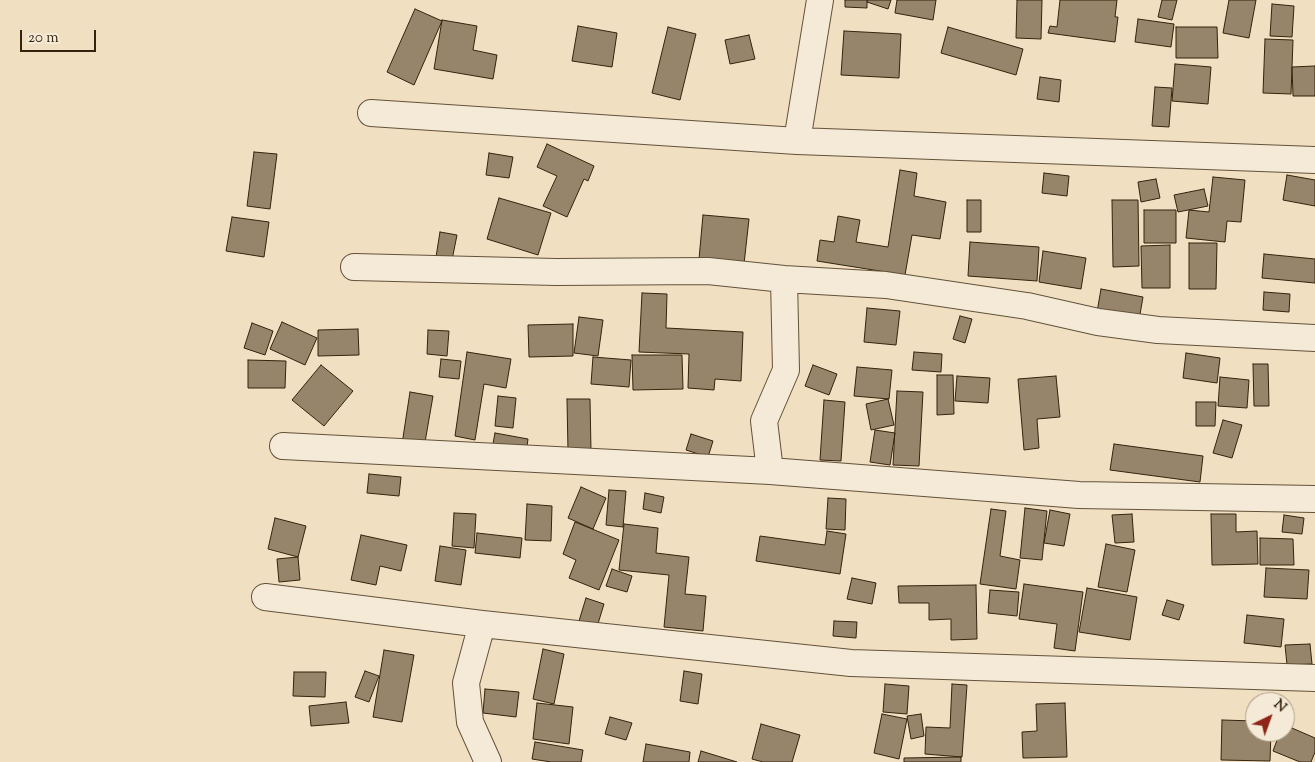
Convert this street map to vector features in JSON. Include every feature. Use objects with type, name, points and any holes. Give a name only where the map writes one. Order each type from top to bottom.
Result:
[{"type":"street","points":[[797,141],[820,0]]},
{"type":"street","points":[[371,113],[797,141],[1315,160]]},
{"type":"street","points":[[354,267],[556,272],[708,271],[784,279],[886,286],[1027,306],[1098,322],[1158,330],[1315,338]]},
{"type":"street","points":[[770,471],[764,421],[786,370],[784,279]]},
{"type":"street","points":[[283,446],[770,471],[1079,495],[1315,499]]},
{"type":"street","points":[[264,597],[482,624],[851,663],[1315,678]]},
{"type":"street","points":[[482,624],[466,683],[470,722],[488,762]]},
{"type":"building","points":[[845,0],[867,0],[867,8],[845,7]]},
{"type":"building","points":[[868,0],[891,0],[888,9],[867,2]]},
{"type":"building","points":[[897,0],[936,0],[933,20],[895,13]]},
{"type":"building","points":[[1017,0],[1042,0],[1041,39],[1016,38]]},
{"type":"building","points":[[1060,0],[1117,0],[1115,17],[1118,17],[1115,42],[1048,33],[1050,26],[1057,27]]},
{"type":"building","points":[[1162,0],[1177,0],[1172,20],[1158,17]]},
{"type":"building","points":[[1229,0],[1256,0],[1249,38],[1223,33]]},
{"type":"building","points":[[1272,4],[1294,6],[1292,37],[1270,36]]},
{"type":"building","points":[[415,9],[442,21],[414,85],[387,72]]},
{"type":"building","points":[[1138,19],[1174,24],[1171,47],[1135,42]]},
{"type":"building","points":[[442,20],[477,26],[473,50],[497,55],[493,79],[434,69]]},
{"type":"building","points":[[578,26],[617,33],[612,67],[572,61]]},
{"type":"building","points":[[668,27],[696,34],[680,100],[652,93]]},
{"type":"building","points":[[948,27],[1023,49],[1016,75],[941,53]]},
{"type":"building","points":[[1176,27],[1217,27],[1218,58],[1176,58]]},
{"type":"building","points":[[844,31],[901,34],[899,78],[841,75]]},
{"type":"building","points":[[749,35],[755,59],[730,64],[725,40]]},
{"type":"building","points":[[1265,39],[1293,40],[1291,94],[1263,93]]},
{"type":"building","points":[[1175,64],[1211,67],[1208,104],[1172,101]]},
{"type":"building","points":[[1315,66],[1315,96],[1293,96],[1292,67]]},
{"type":"building","points":[[1040,77],[1061,80],[1059,102],[1037,99]]},
{"type":"building","points":[[1155,87],[1172,88],[1169,127],[1152,126]]},
{"type":"building","points":[[547,144],[594,166],[588,181],[584,179],[567,217],[543,206],[557,176],[537,167]]},
{"type":"building","points":[[254,152],[277,154],[270,209],[247,206]]},
{"type":"building","points":[[489,153],[513,157],[509,178],[486,175]]},
{"type":"building","points":[[900,170],[917,173],[914,196],[946,202],[940,239],[912,235],[905,275],[817,261],[820,240],[834,242],[838,216],[860,220],[856,242],[888,247]]},
{"type":"building","points":[[1044,173],[1069,176],[1067,196],[1042,193]]},
{"type":"building","points":[[1287,175],[1315,180],[1315,206],[1283,200]]},
{"type":"building","points":[[1213,177],[1245,180],[1241,222],[1227,221],[1225,242],[1186,238],[1189,210],[1209,212]]},
{"type":"building","points":[[1156,179],[1160,198],[1141,202],[1138,182]]},
{"type":"building","points":[[1204,189],[1208,206],[1178,212],[1174,195]]},
{"type":"building","points":[[499,198],[551,213],[538,255],[487,239]]},
{"type":"building","points":[[967,200],[981,200],[981,232],[967,232]]},
{"type":"building","points":[[1112,200],[1138,200],[1139,266],[1113,267]]},
{"type":"building","points":[[1144,210],[1176,210],[1176,243],[1144,243]]},
{"type":"building","points":[[703,215],[749,219],[744,264],[699,259]]},
{"type":"building","points":[[232,217],[269,222],[264,257],[226,251]]},
{"type":"building","points":[[440,232],[457,235],[452,260],[436,257]]},
{"type":"building","points":[[970,242],[1039,247],[1037,281],[968,276]]},
{"type":"building","points":[[1189,243],[1217,243],[1216,289],[1189,289]]},
{"type":"building","points":[[1170,245],[1170,288],[1142,288],[1141,246]]},
{"type":"building","points":[[1043,251],[1086,258],[1081,289],[1039,282]]},
{"type":"building","points":[[1264,254],[1315,259],[1315,283],[1262,278]]},
{"type":"building","points":[[1101,289],[1143,297],[1139,320],[1097,312]]},
{"type":"building","points":[[1264,292],[1290,294],[1289,312],[1263,310]]},
{"type":"building","points":[[642,293],[667,294],[666,328],[743,332],[741,381],[715,379],[714,390],[688,388],[689,354],[639,352]]},
{"type":"building","points":[[867,308],[900,311],[896,345],[864,342]]},
{"type":"building","points":[[960,316],[972,319],[965,343],[953,339]]},
{"type":"building","points":[[579,317],[603,320],[598,356],[574,353]]},
{"type":"building","points":[[282,322],[317,338],[305,365],[270,349]]},
{"type":"building","points":[[252,323],[273,331],[265,355],[244,348]]},
{"type":"building","points":[[573,324],[573,356],[529,357],[528,325]]},
{"type":"building","points":[[358,329],[359,355],[318,356],[318,330]]},
{"type":"building","points":[[428,330],[449,331],[447,356],[427,354]]},
{"type":"building","points":[[467,352],[511,359],[506,388],[484,384],[475,440],[455,436]]},
{"type":"building","points":[[914,352],[942,354],[941,372],[912,370]]},
{"type":"building","points":[[1186,353],[1220,358],[1217,383],[1183,378]]},
{"type":"building","points":[[632,355],[682,355],[683,389],[633,390]]},
{"type":"building","points":[[593,357],[631,360],[629,387],[591,384]]},
{"type":"building","points":[[441,359],[461,361],[459,379],[439,377]]},
{"type":"building","points":[[248,360],[286,361],[285,388],[248,388]]},
{"type":"building","points":[[1253,364],[1268,364],[1269,406],[1254,406]]},
{"type":"building","points":[[321,365],[353,391],[324,426],[292,400]]},
{"type":"building","points":[[813,365],[837,374],[829,395],[805,386]]},
{"type":"building","points":[[857,367],[892,370],[889,399],[854,396]]},
{"type":"building","points":[[937,375],[953,375],[954,414],[937,415]]},
{"type":"building","points":[[957,376],[990,378],[988,403],[955,401]]},
{"type":"building","points":[[1056,376],[1060,417],[1037,419],[1039,448],[1024,450],[1018,379]]},
{"type":"building","points":[[1220,377],[1249,380],[1247,408],[1218,406]]},
{"type":"building","points":[[897,391],[923,392],[919,466],[893,465]]},
{"type":"building","points":[[410,392],[433,396],[424,448],[402,444]]},
{"type":"building","points":[[498,396],[516,398],[513,428],[495,426]]},
{"type":"building","points":[[567,399],[590,399],[591,451],[568,451]]},
{"type":"building","points":[[888,399],[894,425],[871,430],[866,404]]},
{"type":"building","points":[[824,400],[845,402],[841,461],[820,460]]},
{"type":"building","points":[[1196,402],[1216,402],[1215,426],[1196,426]]},
{"type":"building","points":[[1223,420],[1242,425],[1232,458],[1213,453]]},
{"type":"building","points":[[875,430],[895,433],[890,465],[870,462]]},
{"type":"building","points":[[495,433],[528,439],[526,454],[492,449]]},
{"type":"building","points":[[691,434],[713,441],[708,457],[686,450]]},
{"type":"building","points":[[1114,444],[1203,456],[1200,482],[1110,470]]},
{"type":"building","points":[[369,474],[401,477],[399,496],[367,493]]},
{"type":"building","points":[[581,487],[606,498],[593,529],[568,518]]},
{"type":"building","points":[[609,490],[626,491],[623,527],[606,525]]},
{"type":"building","points":[[645,493],[664,497],[661,513],[643,509]]},
{"type":"building","points":[[828,498],[846,499],[845,530],[826,529]]},
{"type":"building","points":[[527,504],[552,506],[551,541],[525,540]]},
{"type":"building","points":[[1025,508],[1047,511],[1042,560],[1020,558]]},
{"type":"building","points":[[991,509],[1006,511],[1000,556],[1020,560],[1016,589],[980,584]]},
{"type":"building","points":[[1050,510],[1070,514],[1064,546],[1044,543]]},
{"type":"building","points":[[454,513],[476,514],[474,548],[452,546]]},
{"type":"building","points":[[1132,514],[1134,542],[1115,543],[1112,515]]},
{"type":"building","points":[[1211,514],[1236,514],[1236,532],[1257,531],[1258,564],[1212,565]]},
{"type":"building","points":[[1284,515],[1304,518],[1302,534],[1282,532]]},
{"type":"building","points":[[275,518],[306,526],[298,557],[268,549]]},
{"type":"building","points":[[575,522],[619,540],[599,590],[569,578],[576,560],[563,554]]},
{"type":"building","points":[[624,524],[658,528],[656,553],[689,557],[685,594],[706,596],[703,631],[664,627],[669,575],[619,570]]},
{"type":"building","points":[[827,531],[846,534],[840,574],[756,561],[760,536],[825,545]]},
{"type":"building","points":[[477,533],[522,538],[520,558],[475,553]]},
{"type":"building","points":[[361,535],[407,545],[401,571],[380,566],[376,585],[351,580]]},
{"type":"building","points":[[1260,538],[1293,539],[1294,565],[1260,565]]},
{"type":"building","points":[[1106,544],[1135,550],[1127,592],[1098,587]]},
{"type":"building","points":[[440,546],[466,550],[461,585],[435,581]]},
{"type":"building","points":[[298,557],[300,580],[279,582],[277,559]]},
{"type":"building","points":[[1266,568],[1309,570],[1307,599],[1264,597]]},
{"type":"building","points":[[612,569],[632,576],[627,592],[606,586]]},
{"type":"building","points":[[852,578],[876,583],[872,604],[847,599]]},
{"type":"building","points":[[1024,584],[1083,592],[1075,651],[1054,648],[1057,624],[1019,619]]},
{"type":"building","points":[[976,585],[977,639],[951,640],[951,619],[929,620],[929,603],[899,603],[898,586]]},
{"type":"building","points":[[1087,588],[1137,597],[1130,640],[1079,632]]},
{"type":"building","points":[[990,590],[1019,592],[1017,616],[988,613]]},
{"type":"building","points":[[586,598],[604,604],[597,627],[579,621]]},
{"type":"building","points":[[1167,600],[1184,605],[1179,620],[1162,615]]},
{"type":"building","points":[[1247,615],[1284,619],[1281,647],[1244,643]]},
{"type":"building","points":[[834,621],[857,622],[856,638],[833,636]]},
{"type":"building","points":[[1310,644],[1312,664],[1287,665],[1285,645]]},
{"type":"building","points":[[543,649],[564,654],[554,704],[533,699]]},
{"type":"building","points":[[384,650],[414,655],[402,722],[373,717]]},
{"type":"building","points":[[365,671],[379,676],[369,702],[355,697]]},
{"type":"building","points":[[684,671],[702,674],[698,704],[680,701]]},
{"type":"building","points":[[294,672],[326,672],[325,697],[293,696]]},
{"type":"building","points":[[885,684],[909,686],[907,714],[883,712]]},
{"type":"building","points":[[952,684],[967,685],[962,757],[925,754],[926,727],[950,728]]},
{"type":"building","points":[[485,689],[519,692],[516,717],[483,713]]},
{"type":"building","points":[[346,702],[349,723],[311,726],[309,706]]},
{"type":"building","points":[[537,703],[573,707],[569,744],[533,739]]},
{"type":"building","points":[[1065,703],[1067,757],[1023,758],[1022,732],[1037,731],[1036,704]]},
{"type":"building","points":[[882,714],[907,719],[899,759],[874,753]]},
{"type":"building","points":[[921,714],[924,736],[911,739],[907,716]]},
{"type":"building","points":[[610,717],[632,723],[626,740],[605,734]]},
{"type":"building","points":[[1222,720],[1245,721],[1245,742],[1271,742],[1270,761],[1221,760]]},
{"type":"building","points":[[761,724],[800,735],[792,762],[763,762],[752,759]]},
{"type":"building","points":[[1295,729],[1315,738],[1315,752],[1311,762],[1300,762],[1273,751],[1276,742],[1295,742]]},
{"type":"building","points":[[535,742],[583,750],[581,762],[551,762],[532,759]]},
{"type":"building","points":[[646,744],[690,752],[689,762],[643,762]]},
{"type":"building","points":[[701,751],[737,762],[698,762]]},
{"type":"building","points":[[961,757],[961,762],[904,762],[904,758]]}]
